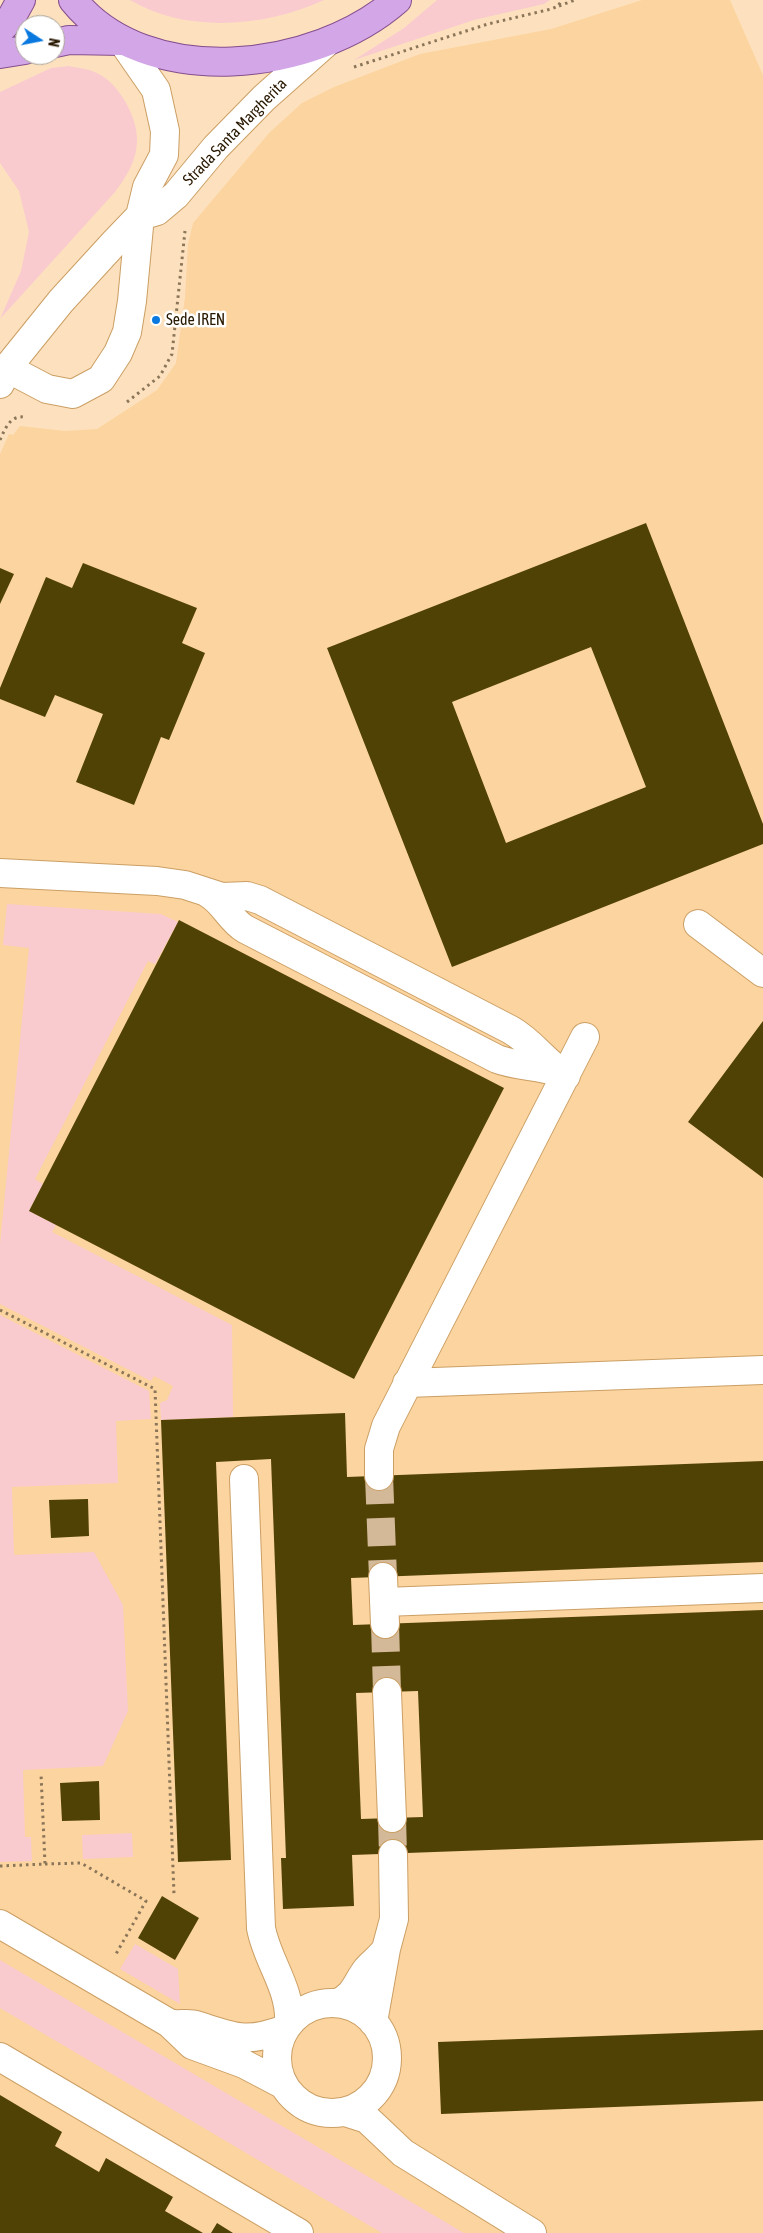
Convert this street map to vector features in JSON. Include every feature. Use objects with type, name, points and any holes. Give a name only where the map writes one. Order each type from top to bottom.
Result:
[{"type":"main road","points":[[0,30],[11,18],[20,0]]},
{"type":"main road","points":[[73,0],[93,21],[122,40],[172,56],[224,62],[276,57],[327,42],[362,24],[397,0]]},
{"type":"main road","points":[[65,41],[122,40]]},
{"type":"main road","points":[[0,54],[15,52]]},
{"type":"street","name":"Strada Santa Margherita","points":[[122,40],[156,90],[166,131],[164,155],[147,187],[140,216],[126,332],[118,353],[102,379],[73,394],[47,389],[4,376],[61,301],[140,216],[157,211],[176,195],[216,147],[264,98],[327,42]]},
{"type":"street","points":[[0,873],[157,881],[185,886],[228,898],[247,896],[260,900],[511,1030],[526,1040],[551,1066],[566,1076]]},
{"type":"street","points":[[698,924],[763,973]]},
{"type":"street","points":[[380,1476],[379,1449],[382,1435],[585,1038]]},
{"type":"street","points":[[407,1383],[763,1370]]},
{"type":"street","points":[[244,1479],[262,1936],[284,1988],[287,2026],[280,2040],[277,2063],[284,2085],[292,2097],[317,2111],[345,2112],[367,2119],[403,2153],[532,2233]]},
{"type":"street","points":[[384,1601],[763,1588]]},
{"type":"street","points":[[387,1692],[392,1818]]},
{"type":"street","points":[[373,2022],[395,1908],[393,1854]]},
{"type":"street","points":[[0,1924],[169,2023],[192,2045],[244,2064],[284,2085]]},
{"type":"street","points":[[169,2023],[196,2025],[222,2034],[242,2038],[264,2037],[287,2026],[306,2009],[316,2005],[337,2003],[347,1999],[354,1992],[368,1968],[386,1949]]},
{"type":"street","points":[[337,2003],[357,2009],[373,2022],[381,2034],[386,2047],[387,2061],[384,2075],[369,2099],[358,2107],[345,2112]]},
{"type":"street","points":[[0,2058],[299,2233]]},
{"type":"path","points":[[551,9],[558,6],[562,0]]},
{"type":"path","points":[[353,68],[488,24],[551,9],[575,0]]},
{"type":"path","points":[[119,407],[152,384],[165,369],[172,354],[186,227]]},
{"type":"path","points":[[0,440],[14,417],[31,418]]},
{"type":"path","points":[[0,1310],[155,1389],[174,1895]]},
{"type":"path","points":[[41,1774],[45,1864]]},
{"type":"path","points":[[0,1866],[81,1863],[146,1901],[113,1958]]},
{"type":"shaded area","points":[[130,0],[324,0],[278,16],[227,23],[201,22],[176,18],[152,11]]},
{"type":"shaded area","points":[[437,0],[550,0],[544,4],[474,20],[354,60],[404,28]]},
{"type":"shaded area","name":"Sede IREN","points":[[642,0],[730,0],[763,75],[763,2233],[0,2233],[0,454],[9,434],[13,435],[20,426],[65,431],[97,429],[157,390],[176,363],[185,297],[188,244],[193,223],[269,133],[302,103],[334,87],[420,54],[551,29]]},
{"type":"shaded area","points":[[69,66],[97,73],[111,83],[122,96],[135,126],[137,137],[134,159],[130,170],[115,192],[0,319],[21,271],[29,232],[19,191],[0,163],[0,92],[51,68]]},
{"type":"shaded area","points":[[7,904],[161,914],[178,922],[155,964],[148,961],[35,1179],[43,1184],[29,1211],[56,1225],[52,1232],[232,1325],[233,1417],[161,1420],[160,1403],[167,1400],[173,1386],[154,1376],[151,1381],[0,1304],[0,1244],[29,948],[3,945]]},
{"type":"shaded area","points":[[0,1315],[149,1391],[151,1419],[116,1421],[118,1483],[12,1487],[14,1555],[94,1552],[123,1605],[128,1711],[103,1766],[23,1770],[25,1837],[31,1837],[32,1861],[0,1862]]},
{"type":"shaded area","points":[[132,1833],[133,1857],[83,1859],[82,1835]]},
{"type":"shaded area","points":[[135,1944],[178,1969],[180,2004],[120,1969]]},
{"type":"shaded area","points":[[0,1960],[464,2233],[382,2233],[0,2008]]},
{"type":"building","points":[[646,523],[763,824],[763,844],[452,967],[327,648]],"holes":[[[591,647],[646,787],[506,843],[452,702]]]},
{"type":"building","points":[[83,563],[197,608],[182,643],[205,653],[169,740],[161,737],[134,805],[76,782],[103,714],[55,695],[45,717],[0,699],[0,688],[46,577],[72,588]]},
{"type":"building","points":[[0,568],[14,574],[0,604]]},
{"type":"building","points":[[179,920],[504,1088],[354,1379],[29,1211]]},
{"type":"building","points":[[763,1021],[763,1178],[688,1122]]},
{"type":"building","points":[[345,1413],[347,1477],[763,1461],[763,1562],[351,1578],[353,1625],[763,1610],[763,1840],[352,1855],[354,1906],[283,1909],[281,1858],[286,1858],[271,1459],[216,1462],[231,1860],[178,1862],[161,1420]],"holes":[[[418,1691],[423,1817],[361,1819],[356,1693]]]},
{"type":"building","points":[[88,1499],[89,1536],[51,1538],[49,1500]]},
{"type":"building","points":[[99,1781],[100,1820],[62,1821],[60,1783]]},
{"type":"building","points":[[162,1896],[199,1918],[175,1960],[138,1938]]},
{"type":"building","points":[[763,2030],[763,2101],[441,2114],[438,2042]]},
{"type":"building","points":[[0,2095],[62,2132],[55,2146],[99,2172],[106,2158],[173,2197],[165,2211],[203,2233],[0,2233]]},
{"type":"building","points":[[217,2223],[233,2233],[211,2233]]},
{"type":"tunnel","points":[[379,1476],[383,1577]]},
{"type":"tunnel","points":[[385,1624],[387,1692]]},
{"type":"tunnel","points":[[392,1818],[393,1854]]},
{"type":"place","name":"Sede IREN","points":[[156,320]]}]
